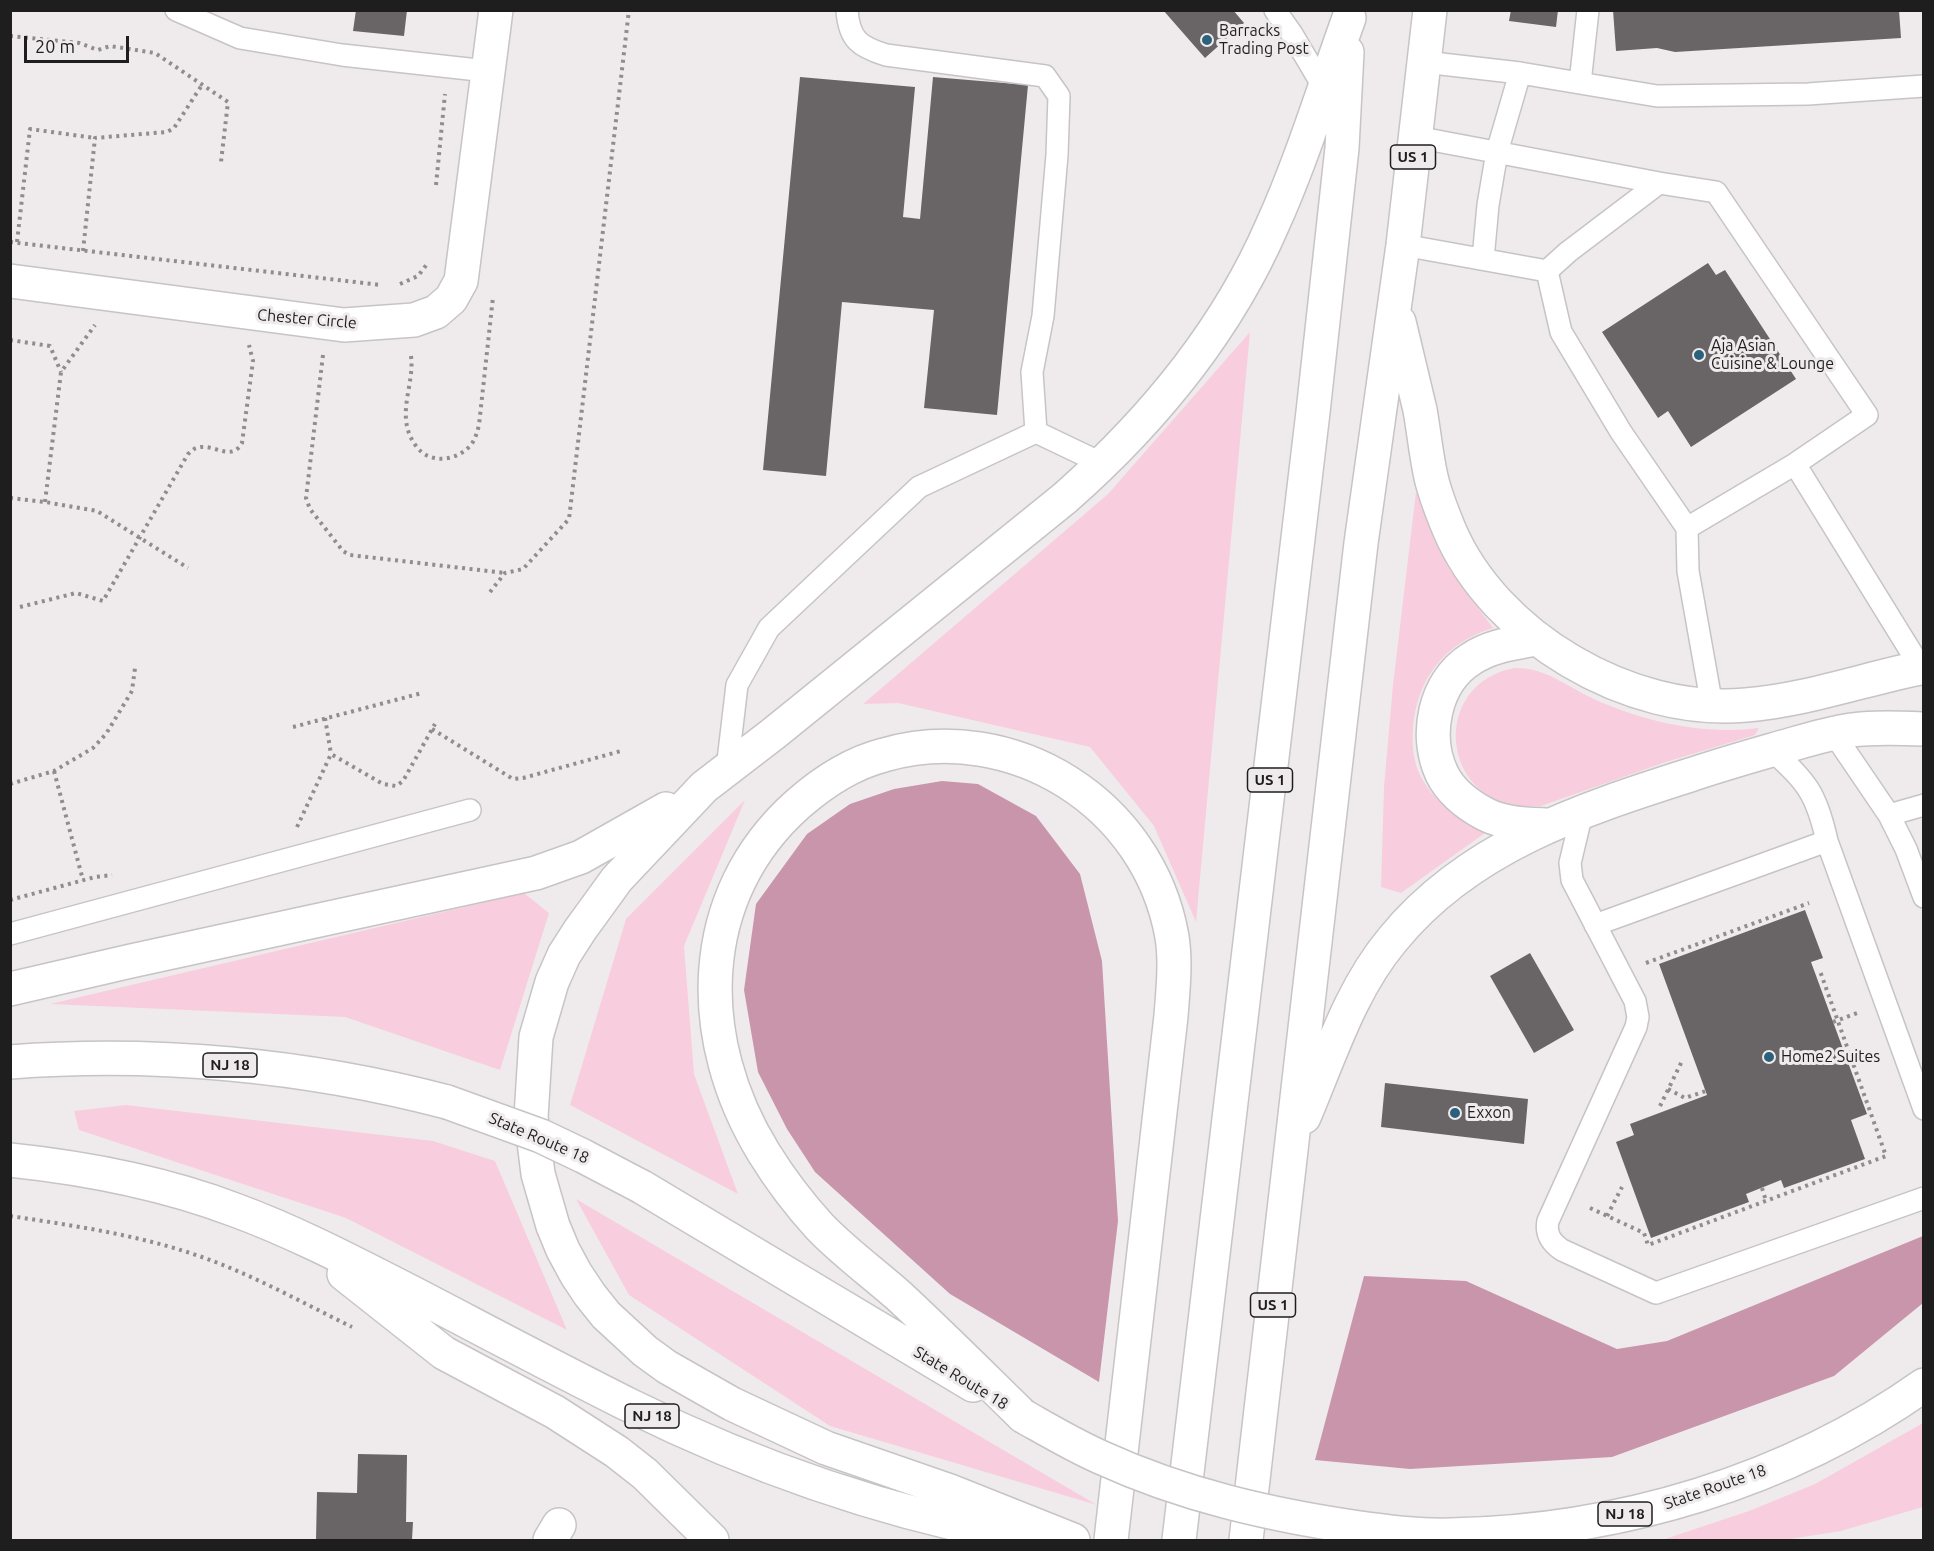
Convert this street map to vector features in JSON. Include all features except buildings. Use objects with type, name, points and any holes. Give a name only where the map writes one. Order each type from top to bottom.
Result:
[{"type":"main road","name":"Chester Circle","points":[[11,282],[344,325],[414,320],[436,312],[451,299],[461,281],[496,10]]},
{"type":"main road","name":"US 1","points":[[1246,1540],[1360,555],[1403,245],[1430,10]]},
{"type":"main road","points":[[10,989],[498,882],[560,866],[606,844],[715,778],[1012,542],[1103,465],[1165,396],[1232,303],[1272,226],[1350,14]]},
{"type":"main road","name":"US 1","points":[[1179,1540],[1313,412],[1342,148],[1350,14]]},
{"type":"main road","points":[[1394,303],[1420,411],[1431,478],[1449,530],[1485,588],[1500,606],[1536,639],[1586,668],[1630,688],[1675,701],[1712,706],[1772,702],[1922,667]]},
{"type":"main road","points":[[1536,639],[1498,646],[1485,651],[1459,668],[1442,693],[1437,706],[1433,746],[1437,762],[1447,781],[1462,799],[1475,808],[1502,820],[1548,825]]},
{"type":"main road","points":[[1290,1152],[1356,993],[1373,965],[1418,912],[1461,874],[1548,825],[1649,788],[1772,750],[1834,734],[1889,728],[1923,729]]},
{"type":"main road","points":[[1023,1416],[900,1297],[821,1228],[800,1203],[780,1178],[747,1123],[734,1094],[719,1040],[715,1002],[719,942],[736,887],[750,859],[786,815],[808,795],[840,774],[884,754],[939,747],[991,750],[1017,757],[1065,779],[1086,794],[1120,826],[1149,871],[1166,914],[1172,938],[1174,965],[1171,1016],[1111,1540]]},
{"type":"main road","points":[[715,778],[639,854],[597,904],[564,955],[542,1011],[533,1063],[531,1117],[533,1146],[544,1200],[563,1250],[590,1295],[619,1328],[645,1351],[695,1384],[768,1422],[826,1448],[950,1491],[1073,1540]]},
{"type":"main road","name":"State Route 18","points":[[10,1062],[95,1059],[211,1063],[336,1077],[394,1088],[447,1102],[541,1136],[642,1187],[1023,1416],[1098,1457],[1182,1490],[1277,1515],[1360,1528],[1448,1535],[1538,1529],[1636,1512],[1717,1490],[1761,1473],[1873,1418],[1923,1385]]},
{"type":"main road","name":"NJ 18","points":[[10,1160],[56,1165],[176,1191],[234,1209],[350,1260],[629,1405],[698,1437],[813,1482],[877,1503],[1035,1540]]},
{"type":"main road","points":[[292,1233],[444,1353],[555,1412],[617,1452],[645,1474],[712,1540]]},
{"type":"main road","points":[[1873,1418],[1923,1363]]},
{"type":"main road","points":[[1256,1458],[1258,1540]]},
{"type":"lane","points":[[176,10],[240,38],[250,40],[342,56],[487,70]]},
{"type":"lane","points":[[847,10],[848,24],[855,39],[866,49],[886,55],[1046,76],[1059,96],[1057,155],[1042,316],[1032,372],[1036,432]]},
{"type":"lane","points":[[1275,10],[1324,88]]},
{"type":"lane","points":[[1580,83],[1588,10]]},
{"type":"lane","points":[[1424,62],[1520,73],[1657,96],[1808,94],[1923,86]]},
{"type":"lane","points":[[1483,259],[1488,205],[1497,152],[1520,73]]},
{"type":"lane","points":[[1416,137],[1716,192],[1867,415],[1795,464],[1687,528]]},
{"type":"lane","points":[[1547,271],[1577,245],[1659,183]]},
{"type":"lane","points":[[1403,245],[1547,271]]},
{"type":"lane","points":[[1547,271],[1561,332],[1622,432],[1687,528],[1688,571],[1712,706]]},
{"type":"lane","points":[[1036,432],[1103,465]]},
{"type":"lane","points":[[715,778],[737,685],[769,628],[919,487],[1036,432]]},
{"type":"lane","points":[[1795,464],[1922,667]]},
{"type":"lane","points":[[1834,734],[1889,815],[1906,849],[1923,897]]},
{"type":"lane","points":[[1772,750],[1804,780],[1821,813],[1827,841],[1923,1110]]},
{"type":"lane","points":[[1889,815],[1923,805]]},
{"type":"lane","points":[[10,934],[470,810]]},
{"type":"lane","points":[[1582,813],[1570,863],[1572,880],[1635,1001],[1638,1017],[1636,1027],[1548,1221],[1549,1237],[1557,1246],[1656,1293],[1923,1198]]},
{"type":"lane","points":[[1594,925],[1827,841]]},
{"type":"path","points":[[323,351],[306,498],[310,509],[343,551],[351,555],[505,573],[523,569],[569,519],[629,10]]},
{"type":"path","points":[[10,36],[88,45],[98,50],[110,46],[155,53],[228,102],[221,162]]},
{"type":"path","points":[[11,282],[30,129],[95,138],[167,132],[174,128],[202,85]]},
{"type":"path","points":[[435,191],[445,90]]},
{"type":"path","points":[[60,372],[95,325],[87,292],[83,251],[95,138]]},
{"type":"path","points":[[10,242],[382,285]]},
{"type":"path","points":[[394,285],[418,276],[428,264],[429,255]]},
{"type":"path","points":[[10,340],[50,346],[60,372],[45,502]]},
{"type":"path","points":[[20,607],[76,593],[103,601],[141,539],[188,454],[196,447],[232,452],[239,450],[242,443],[253,361],[249,345]]},
{"type":"path","points":[[10,498],[97,511],[188,568]]},
{"type":"path","points":[[490,592],[505,573]]},
{"type":"path","points":[[10,784],[54,771],[93,748],[106,734],[132,691],[135,668]]},
{"type":"path","points":[[293,727],[422,693]]},
{"type":"path","points":[[296,830],[331,754],[325,718]]},
{"type":"path","points":[[331,754],[383,784],[396,786],[404,781],[435,724]]},
{"type":"path","points":[[432,729],[513,779],[621,751]]},
{"type":"path","points":[[54,771],[82,880]]},
{"type":"path","points":[[10,900],[95,877],[120,875]]},
{"type":"path","points":[[1642,965],[1745,929],[1809,903]]},
{"type":"path","points":[[1590,1208],[1644,1233],[1648,1245],[1886,1156],[1820,971]]},
{"type":"path","points":[[1660,1106],[1683,1059]]},
{"type":"path","points":[[1668,1089],[1685,1098],[1706,1091]]},
{"type":"path","points":[[1607,1216],[1622,1187]]},
{"type":"path","points":[[1762,1188],[1766,1201]]},
{"type":"path","points":[[10,1216],[71,1225],[190,1253],[274,1288],[359,1331]]},
{"type":"shaded area","points":[[1250,332],[1196,922],[1154,826],[1090,747],[898,703],[863,704],[1108,494]]},
{"type":"shaded area","points":[[1416,492],[1449,569],[1493,628],[1461,643],[1436,665],[1420,693],[1413,734],[1413,751],[1417,768],[1431,793],[1456,816],[1485,833],[1401,893],[1381,887],[1384,787],[1393,685]]},
{"type":"shaded area","points":[[1514,668],[1546,674],[1594,699],[1654,720],[1717,730],[1759,728],[1755,735],[1666,762],[1541,806],[1508,804],[1485,794],[1469,777],[1459,757],[1456,735],[1460,713],[1470,693],[1489,677]]},
{"type":"shaded area","points":[[942,781],[978,784],[1036,816],[1080,874],[1102,961],[1118,1221],[1099,1382],[950,1294],[815,1172],[787,1129],[758,1072],[744,990],[756,904],[807,834],[850,804],[894,789]]},
{"type":"shaded area","points":[[745,800],[684,946],[694,1074],[738,1194],[570,1105],[626,919]]},
{"type":"shaded area","points":[[524,893],[549,913],[500,1070],[345,1017],[50,1004]]},
{"type":"shaded area","points":[[126,1105],[433,1141],[495,1161],[567,1330],[346,1218],[79,1130],[74,1111]]},
{"type":"shaded area","points":[[576,1199],[1097,1505],[830,1426],[629,1295]]},
{"type":"shaded area","points":[[1923,1236],[1923,1303],[1834,1376],[1612,1457],[1410,1469],[1315,1460],[1364,1276],[1466,1281],[1617,1349],[1667,1341]]},
{"type":"shaded area","points":[[1923,1423],[1923,1507],[1841,1531],[1784,1540],[1662,1540],[1749,1511],[1815,1484]]},
{"type":"place","name":"Barracks Trading Post","points":[[1207,40]]},
{"type":"place","name":"Aja Asian Cuisine & Lounge","points":[[1699,355]]},
{"type":"place","name":"Home2 Suites","points":[[1769,1057]]},
{"type":"place","name":"Exxon","points":[[1455,1113]]}]
